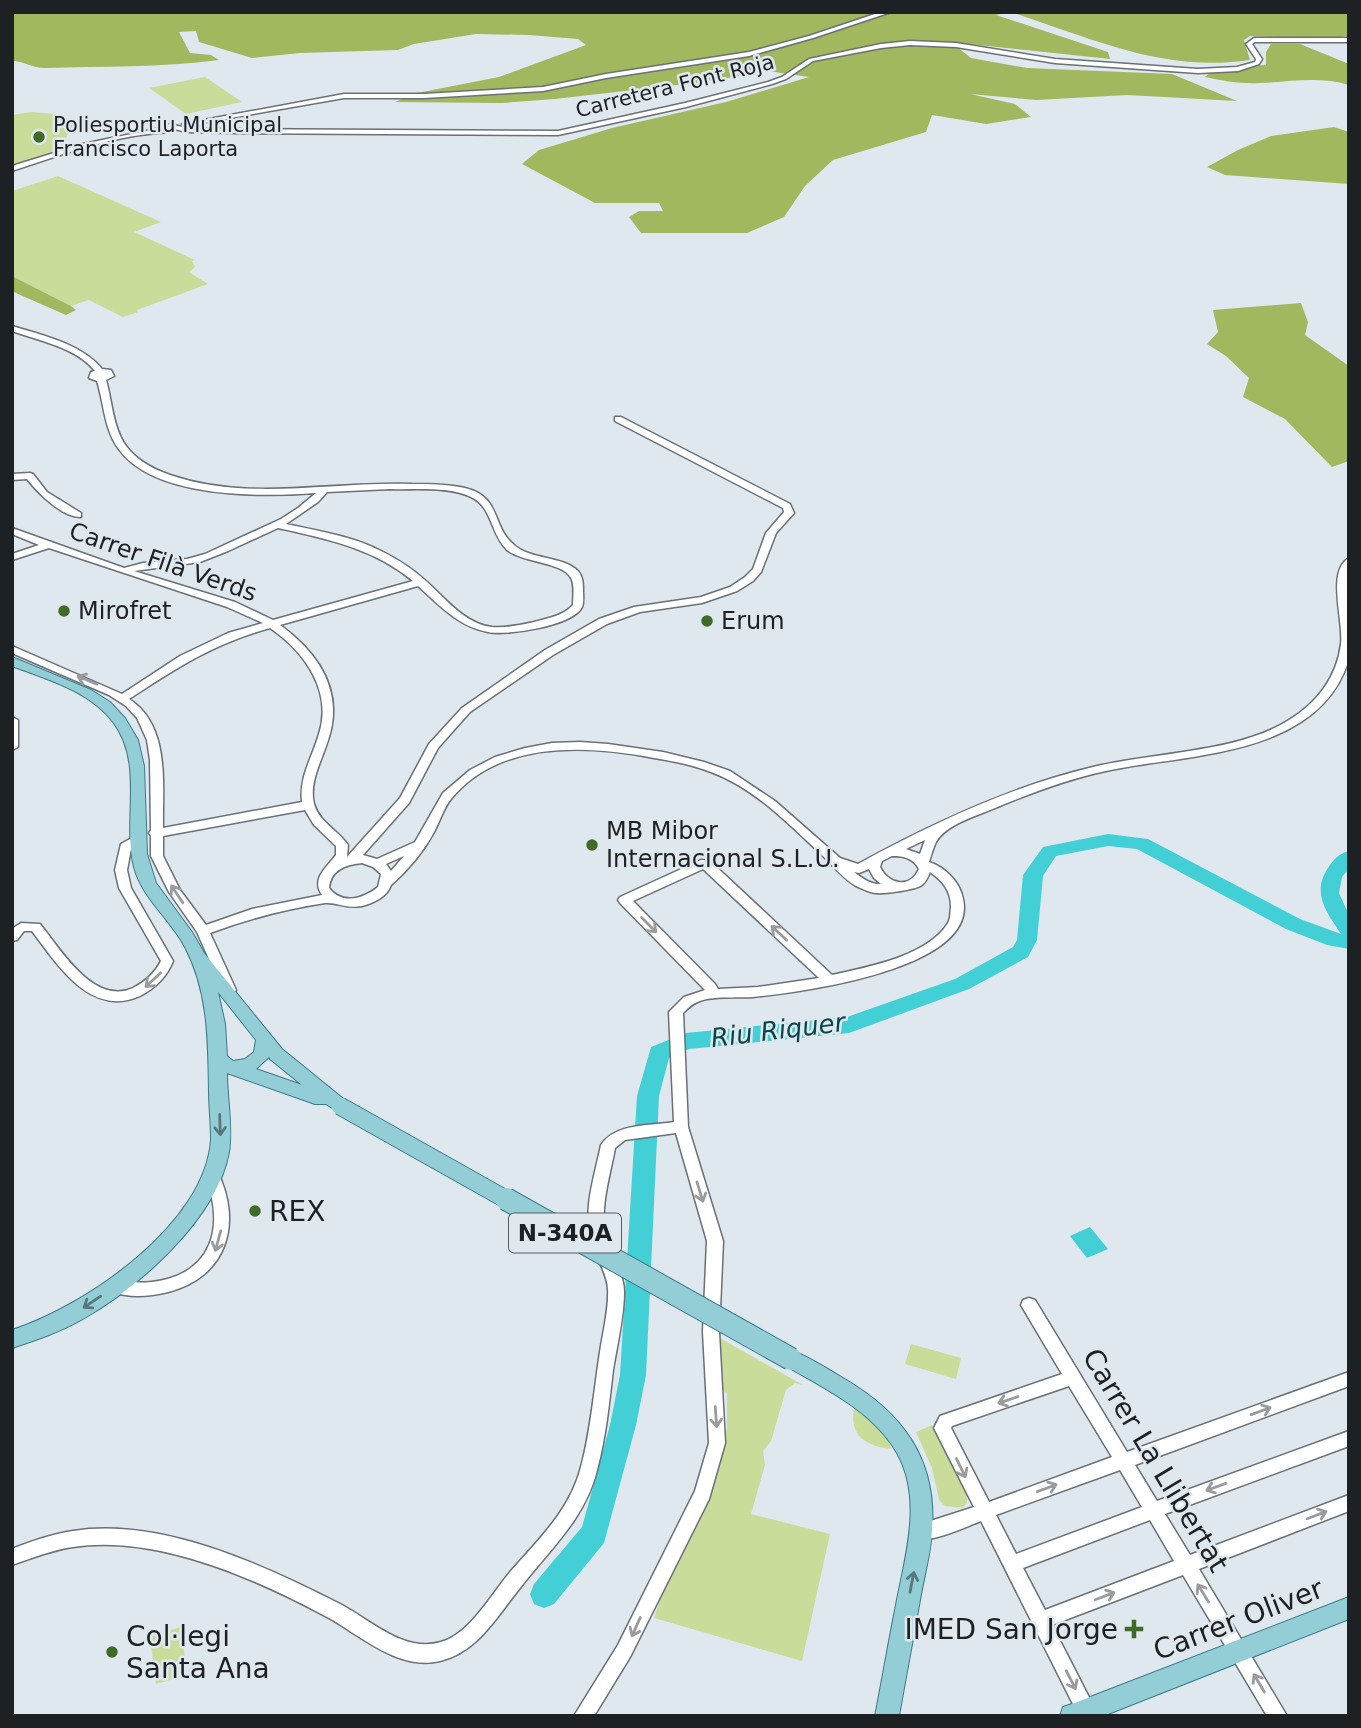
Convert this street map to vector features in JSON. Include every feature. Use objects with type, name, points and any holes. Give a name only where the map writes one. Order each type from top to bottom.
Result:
[{"type":"main road","points":[[12,661],[98,699],[124,723],[132,739],[138,767],[139,838],[141,862],[147,881],[196,952],[264,1041],[262,1054],[255,1062],[246,1066],[223,1062]]},
{"type":"main road","points":[[12,1339],[76,1313],[114,1286],[180,1224],[212,1175],[219,1155],[223,1062],[215,1016],[196,952]]},
{"type":"main road","points":[[215,1016],[225,1009],[244,1014]]},
{"type":"main road","name":"N-340A","points":[[264,1041],[288,1066],[340,1106],[867,1403],[894,1428],[909,1453],[919,1478],[922,1503],[920,1532]]},
{"type":"main road","points":[[223,1062],[340,1106]]},
{"type":"main road","points":[[887,1716],[920,1532]]},
{"type":"main road","name":"Carrer Oliver","points":[[1083,1714],[1349,1608]]},
{"type":"main road","points":[[878,1716],[881,1698],[894,1673]]},
{"type":"main road","points":[[894,1673],[895,1716]]},
{"type":"street","points":[[175,127],[344,96],[424,96],[543,89],[606,76],[749,54],[888,12]]},
{"type":"street","name":"Carretera Font Roja","points":[[12,169],[76,148],[175,127],[558,133],[771,83],[784,78],[811,60],[890,45],[946,44],[1055,61],[1207,71],[1255,65],[1259,59],[1249,43],[1254,40],[1349,40]]},
{"type":"street","points":[[12,328],[94,363],[101,376],[118,440],[127,453],[150,470],[185,484],[221,491],[260,494],[359,486],[397,486],[440,488],[477,495],[484,500],[512,549],[574,573],[578,604],[570,614],[524,629],[489,631],[472,626],[401,565],[367,548],[275,524]]},
{"type":"street","points":[[352,860],[405,800],[433,746],[466,710],[480,699],[578,636],[617,615],[645,607],[687,604],[715,597],[750,578],[759,568],[768,539],[777,524],[789,513],[787,506],[618,419]]},
{"type":"street","points":[[12,477],[30,476],[44,494],[78,515]]},
{"type":"street","points":[[124,571],[209,556],[275,524],[316,499],[323,491]]},
{"type":"street","name":"Carrer Filà Verds","points":[[12,531],[124,571],[241,608],[270,623],[300,648],[321,681],[328,701],[327,727],[307,783],[309,806]]},
{"type":"street","points":[[12,557],[48,545]]},
{"type":"street","points":[[831,857],[849,868],[859,869],[944,826],[1010,798],[1080,773],[1249,740],[1296,720],[1318,704],[1331,688],[1340,669],[1348,631],[1340,585],[1342,573],[1349,561]]},
{"type":"street","points":[[123,698],[197,650],[270,623],[420,582]]},
{"type":"street","points":[[12,649],[123,698],[142,717],[153,740],[157,783],[157,856],[166,878],[203,931],[232,997]]},
{"type":"street","points":[[12,720],[12,747]]},
{"type":"street","points":[[203,931],[253,913],[330,898],[348,903],[369,900],[378,895],[418,845],[450,793],[479,771],[507,758],[571,745],[624,747],[719,771],[761,796],[851,877],[876,889],[911,885],[921,880],[925,873],[923,864],[930,841],[944,826]]},
{"type":"street","points":[[155,832],[309,806],[315,818],[342,845],[342,856],[323,882],[323,888],[330,898]]},
{"type":"street","points":[[12,937],[21,927],[35,927],[86,986],[99,995],[124,997],[148,985],[164,970],[167,961],[125,888],[121,870],[125,847],[139,838]]},
{"type":"street","points":[[334,866],[352,860],[378,863],[418,845]]},
{"type":"street","points":[[583,1716],[631,1638],[703,1493],[717,1443],[711,1332],[715,1241],[681,1127],[676,1012],[685,1003],[701,995],[734,994],[829,980],[889,967],[944,938],[958,915],[958,898],[949,884],[933,867],[923,864],[915,856],[903,852],[881,857],[874,869],[879,878],[899,886]]},
{"type":"street","points":[[378,863],[388,875],[388,882]]},
{"type":"street","points":[[714,994],[624,900],[705,863],[829,980]]},
{"type":"street","points":[[921,880],[949,884]]},
{"type":"street","points":[[12,1557],[53,1541],[76,1537],[118,1535],[171,1543],[199,1551],[279,1584],[403,1650],[418,1654],[437,1652],[460,1642],[485,1618],[565,1521],[585,1482],[593,1448],[615,1290],[614,1274],[597,1235],[596,1218],[608,1145],[622,1135],[681,1127]]},
{"type":"street","points":[[114,1286],[138,1290],[160,1288],[183,1283],[202,1270],[215,1252],[222,1226],[220,1193],[212,1175]]},
{"type":"street","name":"Carrer La Llibertat","points":[[1029,1305],[1278,1716]]},
{"type":"street","points":[[1073,1378],[942,1424],[942,1428],[1041,1620],[1083,1714]]},
{"type":"street","points":[[920,1532],[934,1530],[1349,1380]]},
{"type":"street","points":[[1011,1564],[1349,1438]]},
{"type":"street","points":[[1041,1620],[1349,1503]]},
{"type":"green space","points":[[12,12],[1011,12],[996,15],[1108,52],[1110,59],[951,42],[971,58],[1027,68],[1172,74],[1237,101],[1127,95],[1036,100],[970,94],[1015,104],[1031,117],[986,124],[932,115],[926,132],[833,160],[805,186],[784,217],[747,233],[641,233],[629,217],[639,211],[663,211],[659,203],[595,203],[522,164],[539,150],[612,128],[726,102],[809,77],[768,71],[703,82],[555,99],[502,103],[395,102],[417,93],[499,77],[586,45],[578,39],[476,34],[414,44],[398,50],[300,53],[252,58],[199,42],[196,31],[179,32],[190,53],[211,55],[219,60],[153,66],[44,68],[12,61]]},
{"type":"green space","points":[[1011,12],[1349,12],[1349,36],[1321,39],[1250,36],[1244,40],[1250,60],[1188,62],[1129,51]]},
{"type":"green space","points":[[1271,44],[1300,44],[1349,64],[1349,85],[1316,80],[1246,83],[1205,77],[1216,67],[1266,65],[1266,52]]},
{"type":"green space","points":[[205,77],[242,102],[186,114],[149,88]]},
{"type":"green space","name":"Poliesportiu Municipal Francisco Laporta","points":[[31,112],[56,114],[73,120],[73,125],[60,149],[12,165],[12,115]]},
{"type":"green space","points":[[1334,127],[1349,132],[1349,184],[1225,175],[1207,167],[1271,136]]},
{"type":"green space","points":[[58,176],[161,222],[134,232],[195,260],[192,261],[195,267],[189,272],[208,284],[123,317],[89,300],[71,306],[12,276],[12,191]]},
{"type":"green space","points":[[12,276],[76,310],[66,315],[12,291]]},
{"type":"green space","points":[[1301,303],[1308,322],[1305,335],[1349,366],[1349,461],[1332,467],[1285,419],[1243,397],[1249,378],[1226,356],[1207,344],[1218,332],[1213,310]]},
{"type":"green space","points":[[718,1337],[803,1385],[795,1383],[786,1390],[771,1441],[763,1451],[765,1465],[751,1514],[830,1534],[802,1661],[654,1618],[667,1579],[713,1489],[727,1427],[727,1393],[719,1388]]},
{"type":"green space","points":[[911,1344],[961,1358],[956,1379],[905,1364]]},
{"type":"green space","points":[[854,1408],[877,1426],[891,1449],[861,1438],[854,1425]]},
{"type":"green space","points":[[932,1425],[967,1493],[967,1503],[962,1508],[945,1506],[939,1500],[932,1468],[916,1432]]},
{"type":"green space","points":[[181,1627],[187,1675],[156,1684],[150,1636]]},
{"type":"water","points":[[1090,1227],[1108,1249],[1087,1258],[1070,1236]]},
{"type":"waterway","name":"Riu Riquer","points":[[544,1594],[594,1534],[623,1425],[633,1375],[648,1096],[659,1053],[686,1041],[849,1025],[962,984],[1021,952],[1027,940],[1033,875],[1050,851],[1108,840],[1141,843],[1293,924],[1334,940],[1349,942]]},
{"type":"waterway","name":"Riu Riquer","points":[[1349,857],[1329,884],[1331,901],[1349,930]]},
{"type":"place","name":"Poliesportiu Municipal Francisco Laporta","points":[[39,137]]},
{"type":"place","name":"Mirofret","points":[[64,611]]},
{"type":"place","name":"Erum","points":[[707,621]]},
{"type":"place","name":"MB Mibor Internacional S.L.U.","points":[[592,845]]},
{"type":"place","name":"REX","points":[[255,1211]]},
{"type":"place","name":"IMED San Jorge","points":[[1134,1629]]},
{"type":"place","name":"Col·legi Santa Ana","points":[[112,1652]]}]
